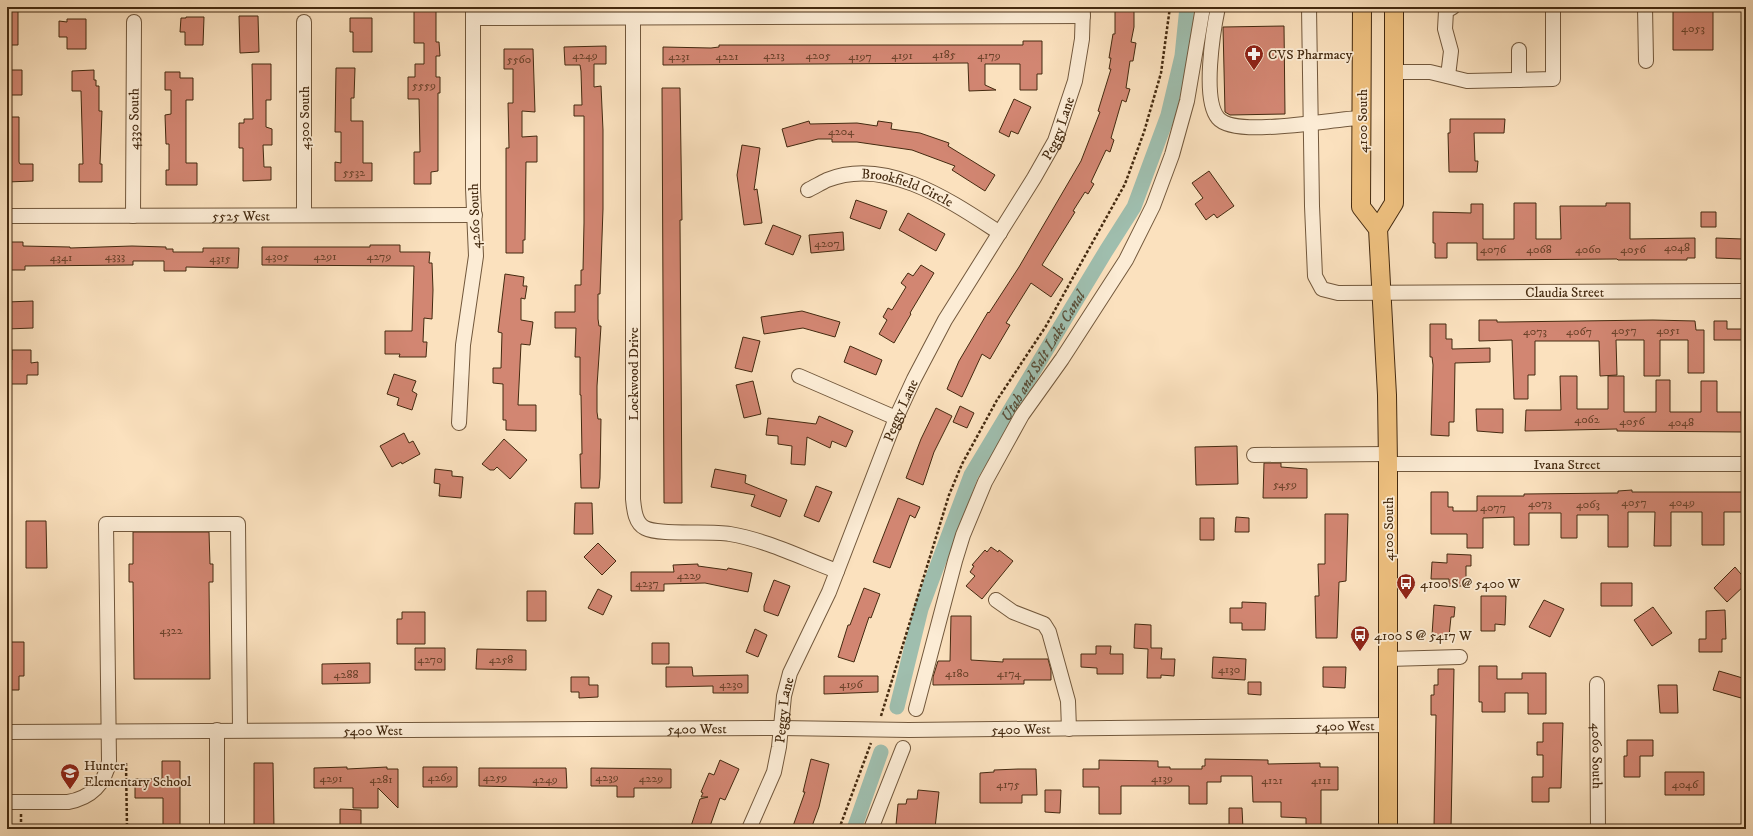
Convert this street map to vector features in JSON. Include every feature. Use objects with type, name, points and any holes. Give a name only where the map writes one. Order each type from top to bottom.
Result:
[{"type":"main road","name":"4100 South","points":[[1362,7],[1361,207],[1378,229],[1382,292],[1388,459],[1388,829]]},
{"type":"main road","points":[[1378,229],[1394,203],[1394,7]]},
{"type":"street","points":[[916,709],[963,536],[985,482],[1022,415],[1062,359],[1126,260],[1153,206],[1172,155],[1187,101],[1203,7]]},
{"type":"street","points":[[1218,7],[1209,76],[1212,103],[1218,118],[1229,126],[1287,126],[1311,124],[1341,118],[1362,118]]},
{"type":"street","name":"Claudia Street","points":[[1309,7],[1315,276],[1322,289],[1338,293],[1746,291]]},
{"type":"street","points":[[1448,76],[1451,51],[1445,29],[1446,11],[1453,7]]},
{"type":"street","points":[[1394,72],[1430,72],[1467,81],[1553,80],[1553,7]]},
{"type":"street","points":[[1645,7],[1646,61]]},
{"type":"street","points":[[473,12],[633,18],[1083,11]]},
{"type":"street","name":"Peggy Lane","points":[[749,829],[774,772],[781,728],[784,696],[794,661],[823,606],[896,418],[914,379],[945,320],[1045,160],[1062,122],[1070,101],[1080,60],[1083,11]]},
{"type":"street","name":"4260 South","points":[[459,423],[463,345],[474,272],[475,215],[473,12]]},
{"type":"street","name":"Lockwood Drive","points":[[633,18],[633,499],[636,516],[640,524],[653,531],[706,531],[731,534],[754,540],[837,571]]},
{"type":"street","name":"4330 South","points":[[133,216],[134,22]]},
{"type":"street","name":"4300 South","points":[[304,22],[304,215]]},
{"type":"street","points":[[1519,50],[1519,80]]},
{"type":"street","name":"Brookfield Circle","points":[[808,190],[827,181],[844,176],[872,175],[900,180],[932,192],[950,201],[1000,233]]},
{"type":"street","name":"5525 West","points":[[7,216],[475,215]]},
{"type":"street","points":[[799,376],[896,418]]},
{"type":"street","name":"Ivana Street","points":[[1254,455],[1388,459],[1746,464]]},
{"type":"street","points":[[7,802],[68,802],[81,799],[93,792],[99,786],[108,770],[109,731],[106,524],[238,524],[240,730]]},
{"type":"street","points":[[996,600],[1013,612],[1044,624],[1049,632],[1068,701],[1070,729]]},
{"type":"street","points":[[1388,659],[1460,657]]},
{"type":"street","name":"4060 South","points":[[1597,684],[1598,829]]},
{"type":"street","name":"5400 West","points":[[7,732],[781,728],[902,730],[1388,725]]},
{"type":"street","points":[[217,730],[217,829]]},
{"type":"street","points":[[871,829],[903,748]]},
{"type":"path","points":[[883,712],[949,495],[962,464],[997,400],[1046,326],[1125,184],[1144,132],[1161,73],[1170,7]]},
{"type":"path","points":[[839,829],[871,742]]},
{"type":"path","points":[[126,763],[127,829]]},
{"type":"path","points":[[21,814],[22,829]]},
{"type":"building","points":[[7,7],[18,7],[18,45],[7,45]]},
{"type":"building","points":[[414,7],[436,7],[436,42],[439,42],[440,56],[436,56],[436,77],[440,77],[440,93],[438,93],[438,171],[431,172],[431,184],[414,184],[414,152],[420,152],[419,99],[408,99],[408,77],[415,77],[415,64],[424,64],[424,43],[414,43]]},
{"type":"building","points":[[1115,7],[1134,7],[1134,27],[1131,42],[1136,43],[1133,61],[1130,61],[1126,88],[1130,89],[1126,102],[1122,100],[1111,138],[1114,140],[1110,152],[1106,150],[1091,182],[1094,184],[1088,194],[1085,192],[1073,211],[1075,212],[1042,265],[1063,279],[1051,297],[1031,283],[1006,323],[1010,325],[990,359],[982,354],[962,397],[947,389],[959,361],[988,312],[989,313],[1019,267],[1081,161],[1100,112],[1098,111],[1111,69],[1109,69],[1111,58],[1109,58],[1113,34],[1115,34]]},
{"type":"building","points":[[1673,7],[1713,7],[1713,50],[1673,50]]},
{"type":"building","points":[[239,16],[258,16],[259,52],[240,53]]},
{"type":"building","points":[[204,17],[203,45],[185,45],[185,32],[180,32],[181,18]]},
{"type":"building","points":[[350,18],[372,18],[372,52],[353,52],[353,32],[350,32]]},
{"type":"building","points":[[67,19],[86,19],[86,49],[67,49],[67,37],[59,37],[59,21],[67,22]]},
{"type":"building","name":"CVS Pharmacy","points":[[1284,26],[1285,114],[1230,115],[1225,112],[1223,27]]},
{"type":"building","points":[[1023,41],[1042,41],[1042,74],[1037,74],[1037,90],[1020,90],[1020,64],[985,64],[985,85],[996,90],[969,91],[968,63],[663,65],[663,47],[711,48],[719,47],[719,45],[1023,45]]},
{"type":"building","points":[[606,46],[606,64],[594,64],[594,87],[601,86],[603,130],[603,209],[600,294],[598,294],[598,319],[599,326],[601,326],[597,386],[597,412],[598,419],[601,419],[600,478],[599,488],[581,488],[580,454],[582,454],[580,357],[575,357],[576,328],[555,328],[555,312],[575,312],[575,285],[581,285],[581,270],[583,270],[584,116],[574,116],[574,105],[582,105],[581,71],[580,65],[565,65],[564,47]]},
{"type":"building","points":[[504,49],[533,49],[535,112],[522,111],[522,137],[537,136],[537,162],[526,162],[525,240],[523,240],[523,253],[506,253],[506,148],[509,148],[508,103],[513,103],[513,69],[504,69]]},
{"type":"building","points":[[252,64],[271,64],[271,100],[266,100],[266,127],[272,129],[272,145],[263,145],[264,167],[271,167],[271,180],[243,181],[243,148],[239,148],[239,123],[244,123],[244,119],[253,119]]},
{"type":"building","points":[[336,68],[355,68],[354,98],[351,98],[351,121],[363,121],[363,163],[372,163],[372,181],[335,181],[335,162],[341,163],[341,132],[335,132]]},
{"type":"building","points":[[7,70],[22,70],[22,95],[7,95]]},
{"type":"building","points":[[94,70],[94,80],[96,80],[96,86],[99,86],[99,111],[102,111],[100,164],[102,164],[102,182],[79,182],[79,164],[83,164],[81,91],[72,91],[72,71]]},
{"type":"building","points":[[165,72],[180,72],[180,78],[193,78],[193,100],[186,100],[186,163],[197,163],[197,185],[166,185],[166,170],[169,170],[169,144],[166,144],[165,115],[171,114],[171,90],[165,90]]},
{"type":"building","points":[[662,88],[680,88],[682,220],[680,220],[682,503],[664,503]]},
{"type":"building","points":[[1014,99],[1031,107],[1018,134],[1011,131],[1009,137],[999,132]]},
{"type":"building","points":[[7,117],[19,117],[19,162],[20,164],[33,164],[33,181],[7,182]]},
{"type":"building","points":[[1450,119],[1505,119],[1504,133],[1474,133],[1475,161],[1478,161],[1477,172],[1449,172],[1448,133],[1450,133]]},
{"type":"building","points":[[809,121],[810,124],[857,123],[877,126],[878,121],[892,123],[891,129],[920,133],[949,143],[948,146],[995,175],[985,191],[952,170],[955,166],[912,150],[857,142],[832,142],[832,139],[818,139],[787,147],[782,129]]},
{"type":"building","points":[[742,145],[760,148],[754,190],[757,189],[762,223],[744,225],[737,175]]},
{"type":"building","points":[[1209,171],[1234,206],[1217,218],[1214,214],[1206,220],[1195,204],[1203,198],[1192,183]]},
{"type":"building","points":[[856,200],[887,211],[880,229],[850,218]]},
{"type":"building","points":[[1514,203],[1536,203],[1536,239],[1561,239],[1560,206],[1606,206],[1606,203],[1630,203],[1630,239],[1695,238],[1695,258],[1687,258],[1687,260],[1477,260],[1477,243],[1447,243],[1447,258],[1435,258],[1435,243],[1433,243],[1433,212],[1471,213],[1471,204],[1483,204],[1483,239],[1514,239]]},
{"type":"building","points":[[1701,212],[1716,212],[1716,227],[1701,227]]},
{"type":"building","points":[[908,213],[945,234],[936,251],[899,230]]},
{"type":"building","points":[[773,225],[801,236],[793,255],[765,244]]},
{"type":"building","points":[[843,232],[844,250],[811,253],[809,235]]},
{"type":"building","points":[[1716,238],[1743,239],[1742,259],[1716,258]]},
{"type":"building","points":[[7,242],[23,242],[23,246],[70,248],[132,246],[166,247],[166,249],[173,249],[173,252],[203,252],[203,248],[239,248],[238,268],[186,267],[186,271],[164,271],[164,261],[133,261],[133,265],[25,266],[25,270],[7,270]]},
{"type":"building","points":[[370,245],[400,245],[400,252],[430,252],[429,263],[432,263],[433,290],[432,319],[424,318],[423,342],[427,342],[426,357],[399,357],[400,354],[385,354],[385,331],[412,331],[414,266],[262,265],[262,247],[370,247]]},
{"type":"building","points":[[921,265],[934,273],[894,343],[879,334],[887,320],[883,317],[888,308],[892,310],[906,287],[901,283],[908,273],[913,276]]},
{"type":"building","points":[[505,274],[524,277],[523,286],[527,286],[525,299],[521,298],[521,320],[533,322],[530,345],[521,344],[518,405],[536,405],[536,431],[506,430],[506,420],[503,420],[503,384],[493,383],[493,368],[501,368],[502,333],[498,332]]},
{"type":"building","points":[[33,301],[33,328],[7,329],[7,302]]},
{"type":"building","points":[[802,311],[840,322],[835,337],[803,328],[764,334],[761,317]]},
{"type":"building","points":[[1479,320],[1497,320],[1497,322],[1653,320],[1695,321],[1696,330],[1704,330],[1704,373],[1688,373],[1688,340],[1660,340],[1660,376],[1644,376],[1644,340],[1616,340],[1617,375],[1600,376],[1599,341],[1535,341],[1535,375],[1528,375],[1528,399],[1514,399],[1512,340],[1479,341]]},
{"type":"building","points":[[1714,321],[1727,321],[1727,329],[1746,329],[1746,340],[1714,340]]},
{"type":"building","points":[[1430,324],[1446,324],[1446,339],[1452,339],[1452,349],[1490,348],[1490,362],[1455,363],[1454,422],[1449,422],[1449,436],[1431,435],[1433,365],[1432,357],[1430,357]]},
{"type":"building","points":[[743,337],[760,341],[752,372],[735,368]]},
{"type":"building","points":[[850,346],[882,360],[876,375],[844,362]]},
{"type":"building","points":[[12,350],[31,350],[31,363],[38,362],[38,375],[27,375],[27,384],[7,384],[7,362],[12,360]]},
{"type":"building","points":[[394,374],[416,381],[412,391],[417,394],[412,410],[397,405],[399,398],[387,394]]},
{"type":"building","points":[[1560,376],[1577,376],[1577,409],[1608,409],[1608,376],[1624,376],[1624,412],[1656,412],[1656,380],[1670,380],[1670,412],[1701,412],[1701,381],[1717,381],[1717,412],[1741,412],[1742,432],[1617,431],[1617,429],[1525,431],[1526,410],[1561,410]]},
{"type":"building","points":[[753,381],[761,414],[744,418],[736,385]]},
{"type":"building","points":[[960,406],[974,413],[967,428],[953,422]]},
{"type":"building","points":[[936,408],[952,416],[934,452],[923,485],[906,478],[921,439]]},
{"type":"building","points":[[1476,409],[1503,409],[1503,433],[1477,431]]},
{"type":"building","points":[[819,416],[853,431],[846,447],[832,441],[830,448],[807,437],[805,465],[791,464],[792,446],[778,444],[778,436],[766,435],[768,418],[816,424]]},
{"type":"building","points":[[404,433],[409,443],[413,441],[420,454],[402,464],[401,462],[392,467],[380,446]]},
{"type":"building","points":[[504,439],[527,460],[510,479],[497,467],[494,470],[490,470],[482,464]]},
{"type":"building","points":[[1237,446],[1238,484],[1196,485],[1195,447]]},
{"type":"building","points":[[1264,463],[1281,463],[1281,467],[1307,469],[1307,498],[1263,498]]},
{"type":"building","points":[[435,469],[452,471],[452,476],[463,477],[461,498],[439,496],[440,484],[434,483]]},
{"type":"building","points":[[715,469],[746,475],[745,483],[787,500],[780,517],[751,506],[755,495],[711,487]]},
{"type":"building","points":[[816,486],[832,492],[819,522],[804,516]]},
{"type":"building","points":[[1632,490],[1632,492],[1742,492],[1743,512],[1724,512],[1724,545],[1702,545],[1702,512],[1671,512],[1671,546],[1654,546],[1655,512],[1628,512],[1628,547],[1608,547],[1608,515],[1577,515],[1577,538],[1561,538],[1561,513],[1529,513],[1529,545],[1514,545],[1514,517],[1483,518],[1483,548],[1467,548],[1467,534],[1431,534],[1431,492],[1448,492],[1448,507],[1453,507],[1453,511],[1477,511],[1477,496],[1618,493],[1618,491]]},
{"type":"building","points":[[898,498],[920,507],[915,518],[910,515],[890,568],[873,562]]},
{"type":"building","points":[[575,503],[592,503],[593,534],[574,534]]},
{"type":"building","points":[[1325,514],[1348,514],[1346,581],[1339,582],[1337,638],[1316,638],[1315,596],[1319,596],[1318,564],[1325,564]]},
{"type":"building","points":[[1236,517],[1249,518],[1249,532],[1235,532]]},
{"type":"building","points":[[1200,518],[1214,518],[1214,540],[1200,540]]},
{"type":"building","points":[[26,521],[46,521],[47,568],[26,568]]},
{"type":"building","points":[[133,532],[209,532],[210,564],[213,564],[213,582],[209,582],[210,679],[134,679],[133,582],[129,582],[129,564],[133,564]]},
{"type":"building","points":[[598,543],[616,561],[602,575],[584,557]]},
{"type":"building","points":[[991,547],[998,552],[999,550],[1013,561],[982,599],[966,586],[975,576],[970,572],[974,566],[972,565],[985,550],[987,552]]},
{"type":"building","points":[[1447,554],[1471,555],[1471,566],[1466,566],[1466,586],[1449,586],[1449,579],[1431,579],[1432,562],[1447,563]]},
{"type":"building","points":[[698,564],[698,566],[727,570],[728,568],[752,573],[748,592],[705,583],[664,584],[664,591],[631,591],[631,572],[674,572],[673,565]]},
{"type":"building","points":[[1735,567],[1746,580],[1746,584],[1727,602],[1714,588]]},
{"type":"building","points":[[774,580],[790,586],[778,616],[764,611],[764,606]]},
{"type":"building","points":[[1601,583],[1632,583],[1632,606],[1601,606]]},
{"type":"building","points":[[864,588],[880,594],[871,618],[869,617],[854,662],[838,657],[848,625],[850,625]]},
{"type":"building","points":[[598,589],[612,596],[603,615],[588,608]]},
{"type":"building","points":[[527,591],[546,591],[546,621],[527,621]]},
{"type":"building","points":[[1481,596],[1506,596],[1505,625],[1495,624],[1495,631],[1481,631]]},
{"type":"building","points":[[1544,600],[1564,609],[1550,637],[1529,627]]},
{"type":"building","points":[[1242,602],[1266,603],[1265,630],[1242,630],[1242,623],[1230,623],[1230,608],[1242,608]]},
{"type":"building","points":[[1434,605],[1455,607],[1454,617],[1451,617],[1449,636],[1432,635]]},
{"type":"building","points":[[1653,607],[1672,633],[1652,646],[1634,620]]},
{"type":"building","points":[[1725,610],[1726,639],[1722,639],[1722,652],[1699,652],[1699,639],[1706,639],[1706,611]]},
{"type":"building","points":[[402,612],[425,612],[425,644],[397,644],[397,619],[402,619]]},
{"type":"building","points":[[951,616],[971,616],[971,660],[1003,662],[1003,659],[1048,659],[1051,670],[1051,680],[1024,680],[1024,684],[933,685],[933,677],[938,661],[950,661]]},
{"type":"building","points":[[1135,624],[1151,625],[1151,648],[1162,648],[1161,659],[1175,659],[1174,676],[1161,675],[1161,678],[1147,678],[1148,649],[1134,648]]},
{"type":"building","points":[[755,629],[767,635],[758,657],[746,652]]},
{"type":"building","points":[[7,642],[24,642],[24,676],[19,676],[19,690],[7,690]]},
{"type":"building","points":[[652,643],[669,643],[669,664],[652,664]]},
{"type":"building","points":[[1096,646],[1111,646],[1110,654],[1123,654],[1123,674],[1097,674],[1097,668],[1081,667],[1081,654],[1096,654]]},
{"type":"building","points":[[415,648],[445,648],[445,670],[415,670]]},
{"type":"building","points":[[477,649],[526,650],[526,670],[476,669]]},
{"type":"building","points":[[1213,657],[1246,659],[1245,680],[1212,678]]},
{"type":"building","points":[[370,663],[370,683],[322,684],[322,664]]},
{"type":"building","points":[[1479,666],[1497,666],[1497,679],[1522,679],[1522,673],[1546,673],[1546,714],[1528,714],[1528,693],[1505,693],[1505,712],[1482,712],[1482,702],[1479,702]]},
{"type":"building","points":[[666,667],[692,667],[693,676],[748,675],[748,693],[713,693],[713,686],[666,687]]},
{"type":"building","points":[[1323,667],[1346,667],[1345,688],[1323,687]]},
{"type":"building","points":[[1438,669],[1454,669],[1451,828],[1434,827],[1436,715],[1431,715],[1431,695],[1434,695],[1434,685],[1438,685]]},
{"type":"building","points":[[1719,671],[1746,679],[1741,698],[1713,690]]},
{"type":"building","points":[[824,676],[878,676],[878,692],[824,694]]},
{"type":"building","points":[[571,677],[589,677],[589,685],[598,685],[598,697],[579,698],[579,692],[571,692]]},
{"type":"building","points":[[1248,682],[1261,682],[1261,695],[1248,694]]},
{"type":"building","points":[[1658,685],[1677,685],[1678,713],[1660,713]]},
{"type":"building","points":[[1543,723],[1563,723],[1561,788],[1549,788],[1549,802],[1532,802],[1532,777],[1543,777],[1543,755],[1537,755],[1537,742],[1543,742]]},
{"type":"building","points":[[1627,740],[1653,740],[1653,756],[1640,756],[1640,777],[1624,777],[1624,756],[1627,756]]},
{"type":"building","points":[[811,759],[829,764],[819,807],[811,829],[792,829],[805,792],[803,792]]},
{"type":"building","points":[[1205,759],[1268,760],[1268,764],[1320,763],[1320,767],[1338,767],[1338,790],[1321,790],[1321,826],[1306,826],[1306,818],[1281,817],[1281,802],[1253,802],[1252,776],[1221,776],[1221,782],[1207,782],[1207,804],[1189,804],[1189,786],[1121,786],[1121,814],[1099,814],[1099,787],[1083,787],[1083,769],[1099,769],[1099,760],[1158,761],[1158,767],[1170,767],[1170,769],[1202,769],[1202,766],[1205,766]]},
{"type":"building","points":[[720,760],[739,769],[725,800],[720,798],[709,829],[690,829],[700,799],[708,797],[701,797],[703,793],[701,792],[709,773],[714,775]]},
{"type":"building","points":[[162,761],[180,761],[180,829],[163,829],[163,798],[135,798],[135,779],[162,779]]},
{"type":"building","points":[[254,763],[273,763],[274,829],[254,829]]},
{"type":"building","points":[[347,767],[347,769],[387,767],[387,769],[398,769],[398,808],[378,788],[378,808],[353,808],[353,788],[314,788],[314,768]]},
{"type":"building","points":[[423,767],[457,767],[457,787],[423,787]]},
{"type":"building","points":[[479,768],[566,768],[567,788],[479,786]]},
{"type":"building","points":[[591,768],[671,769],[671,788],[634,788],[634,797],[617,797],[617,786],[591,786]]},
{"type":"building","points":[[1036,769],[1037,795],[1022,795],[1022,803],[980,803],[980,773],[994,772],[994,770]]},
{"type":"building","points":[[1665,772],[1704,772],[1704,795],[1665,795]]},
{"type":"building","points":[[918,790],[939,792],[935,828],[896,825],[898,804],[906,804],[907,799],[917,799]]},
{"type":"building","points":[[1045,790],[1061,790],[1060,813],[1045,812]]},
{"type":"building","points":[[1229,808],[1242,808],[1243,829],[1229,829]]},
{"type":"building","points":[[340,809],[361,810],[361,827],[340,826]]},
{"type":"waterway","name":"Utah and Salt Lake Canal","points":[[897,707],[921,609],[971,475],[1134,207],[1168,115],[1182,56],[1187,7]]},
{"type":"waterway","name":"Utah and Salt Lake Canal","points":[[854,829],[881,752]]},
{"type":"place","name":"CVS Pharmacy","points":[[1254,71]]},
{"type":"place","name":"4100 S @ 5400 W","points":[[1406,600]]},
{"type":"place","name":"4100 S @ 5417 W","points":[[1360,652]]},
{"type":"place","name":"Hunter Elementary School","points":[[70,790]]}]
